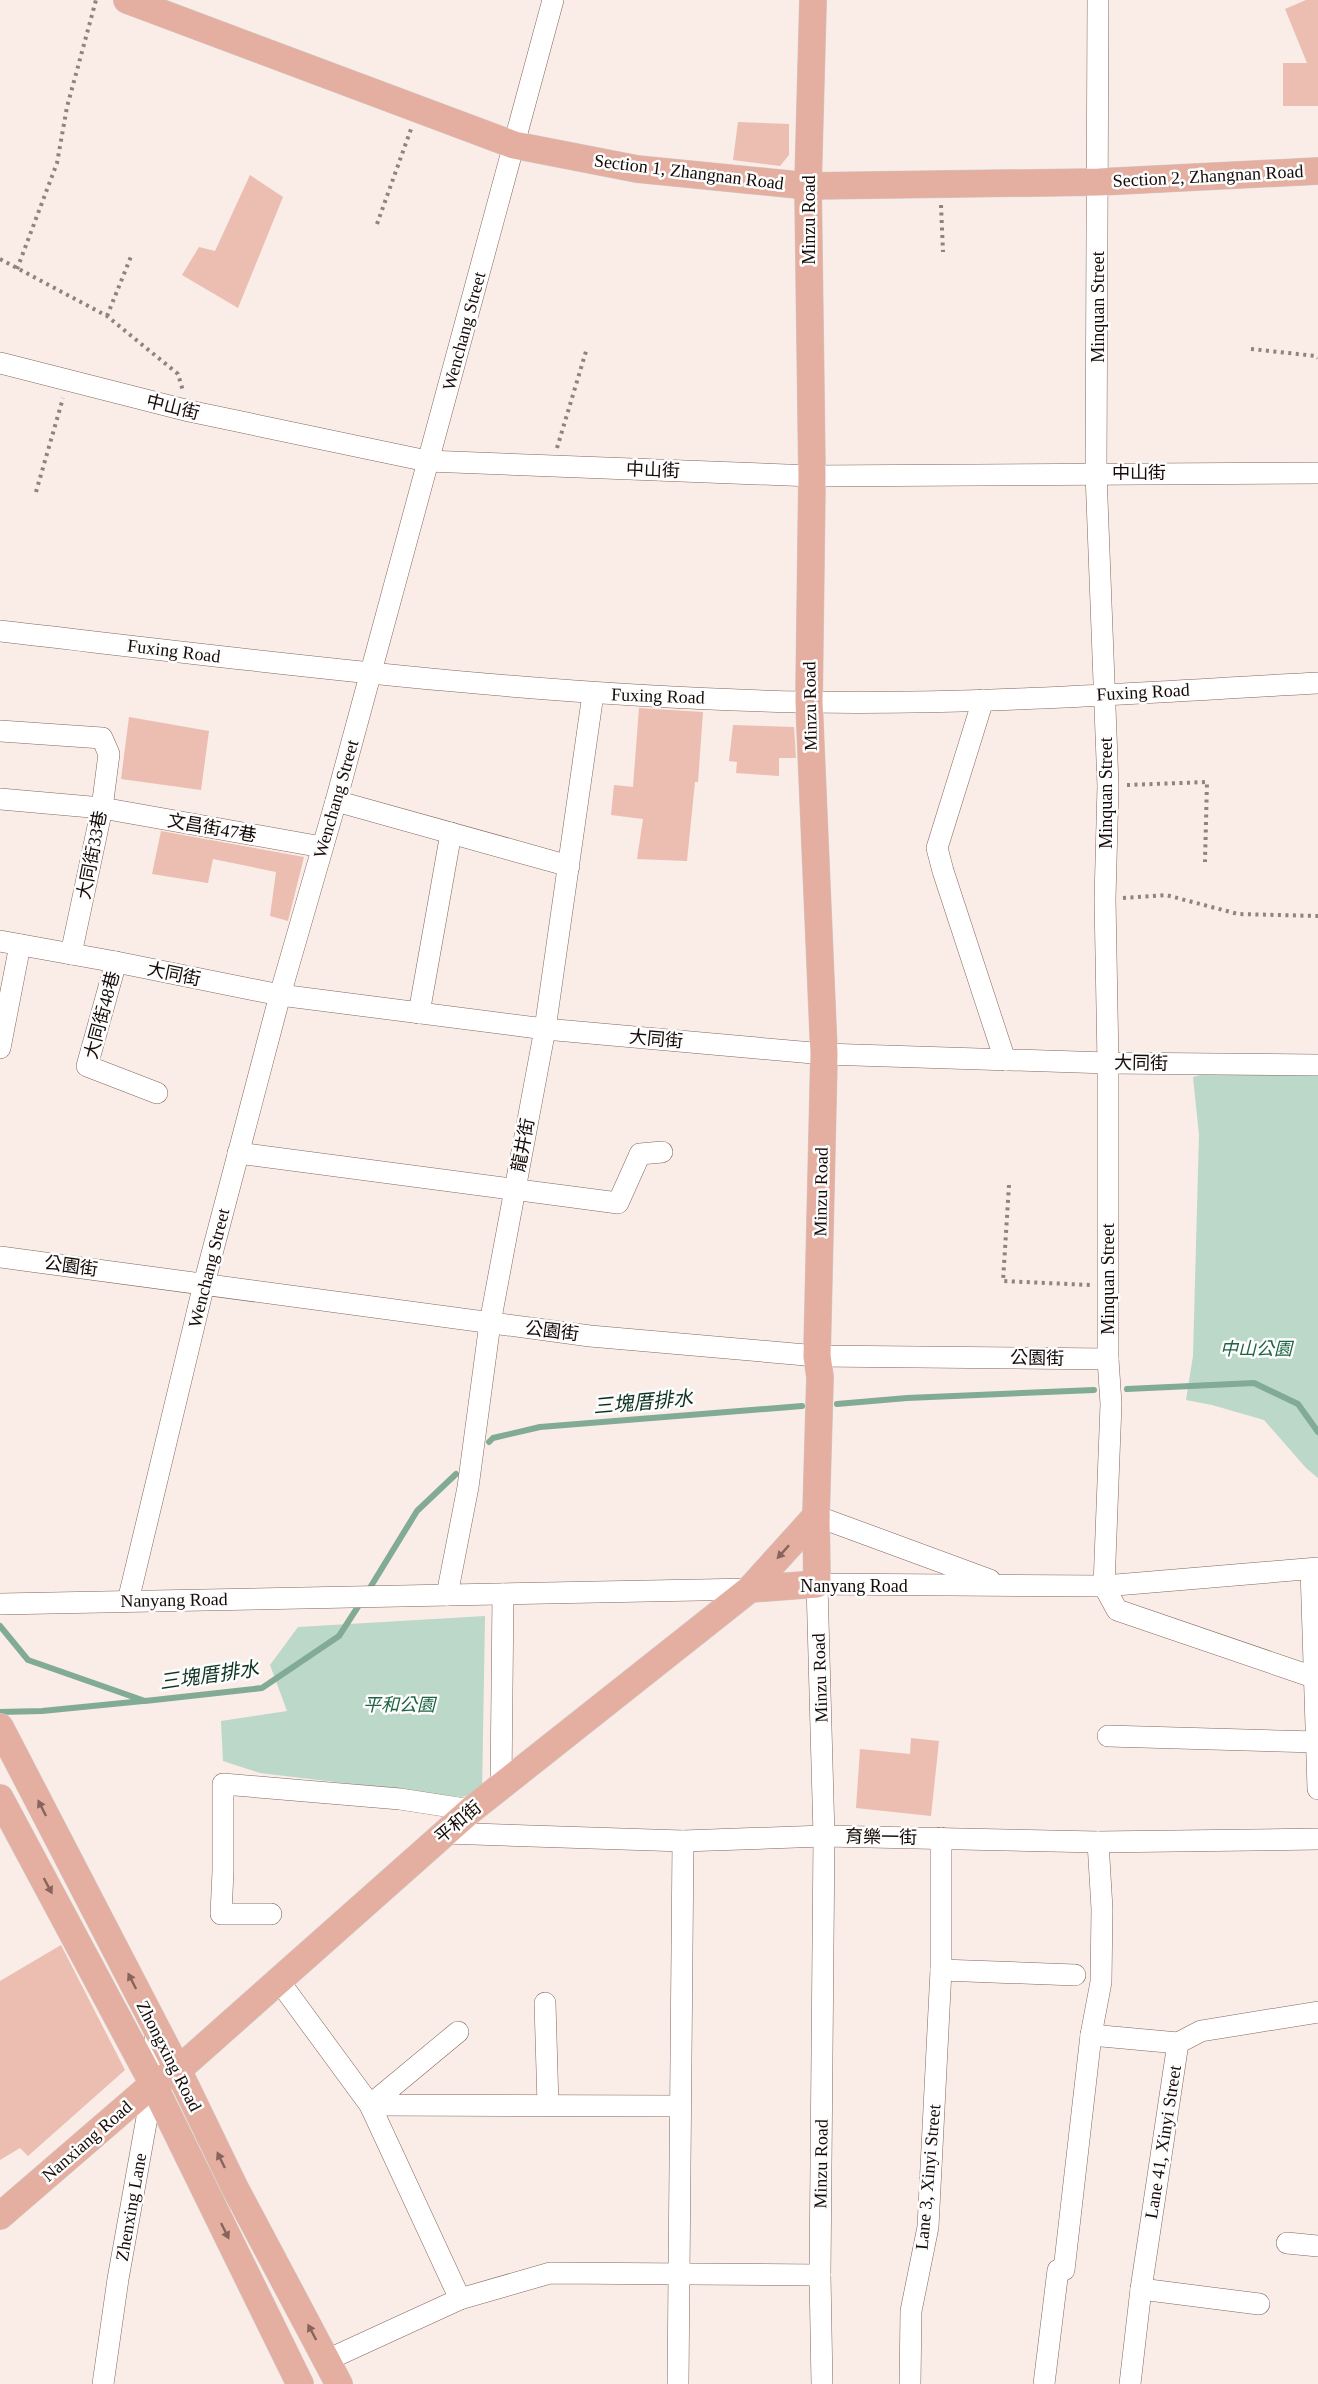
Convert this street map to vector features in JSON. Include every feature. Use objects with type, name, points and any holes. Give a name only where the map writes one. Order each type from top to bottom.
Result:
[{"type":"main road","name":"Section 1, Zhangnan Road","points":[[127,0],[514,145],[637,169],[808,186],[1099,182]]},
{"type":"main road","name":"Minzu Road","points":[[813,0],[808,186],[812,476],[808,702],[824,1054],[818,1356],[817,1584]]},
{"type":"main road","name":"Section 2, Zhangnan Road","points":[[1099,182],[1318,171]]},
{"type":"main road","name":"平和街","points":[[178,2070],[471,1810],[750,1589],[816,1516]]},
{"type":"main road","name":"Nanyang Road","points":[[750,1589],[817,1584]]},
{"type":"main road","name":"Zhongxing Road","points":[[0,1727],[178,2070],[235,2188],[339,2384]]},
{"type":"main road","name":"Zhongxing Road","points":[[0,1798],[153,2084],[300,2384]]},
{"type":"main road","name":"Nanxiang Road","points":[[0,2216],[153,2084],[178,2070]]},
{"type":"street","name":"Wenchang Street","points":[[128,1601],[238,1153],[553,0]]},
{"type":"street","name":"Minquan Street","points":[[1098,0],[1096,473],[1108,786],[1106,899],[1108,1359],[1111,1404],[1104,1586]]},
{"type":"street","name":"中山街","points":[[0,363],[189,411],[427,461],[812,476],[1318,473]]},
{"type":"street","name":"Fuxing Road","points":[[0,631],[371,673],[593,694],[808,702],[983,700],[1318,683]]},
{"type":"street","name":"龍井街","points":[[447,1595],[468,1487],[490,1323],[545,1029],[593,694]]},
{"type":"street","points":[[983,700],[938,848],[943,871],[1005,1060]]},
{"type":"street","name":"大同街33巷","points":[[0,731],[102,738],[109,754],[102,808],[72,954]]},
{"type":"street","name":"文昌街47巷","points":[[0,799],[102,808],[322,847]]},
{"type":"street","points":[[336,801],[569,866]]},
{"type":"street","points":[[418,1013],[451,833]]},
{"type":"street","points":[[0,1048],[10,943]]},
{"type":"street","name":"大同街","points":[[10,943],[280,995],[545,1029],[824,1054],[1108,1063],[1318,1065]]},
{"type":"street","name":"大同街48巷","points":[[116,962],[87,1066],[157,1094]]},
{"type":"street","points":[[238,1153],[618,1203],[640,1154],[662,1152]]},
{"type":"street","name":"公園街","points":[[0,1257],[490,1323],[590,1335],[818,1356],[1108,1359]]},
{"type":"street","points":[[816,1516],[1004,1586]]},
{"type":"street","points":[[1315,1568],[1313,1677],[1318,1789]]},
{"type":"street","name":"Nanyang Road","points":[[817,1584],[1104,1586],[1315,1568]]},
{"type":"street","name":"Minzu Road","points":[[817,1584],[824,1836],[820,2275],[822,2384]]},
{"type":"street","points":[[1104,1586],[1117,1610],[1313,1677]]},
{"type":"street","name":"Nanyang Road","points":[[2,1604],[750,1589]]},
{"type":"street","points":[[501,1786],[503,1594]]},
{"type":"street","points":[[1108,1736],[1316,1742]]},
{"type":"street","points":[[271,1914],[221,1914],[223,1784],[400,1799],[471,1810]]},
{"type":"street","name":"育樂一街","points":[[444,1833],[683,1841],[824,1836],[1098,1842],[1318,1839]]},
{"type":"street","name":"Lane 3, Xinyi Street","points":[[910,2384],[911,2311],[928,2227],[941,1970],[941,1838]]},
{"type":"street","points":[[678,2384],[683,1841]]},
{"type":"street","points":[[1044,2384],[1058,2270],[1064,2270],[1091,2035],[1101,1982],[1102,1909],[1098,1842]]},
{"type":"street","points":[[941,1970],[1075,1975]]},
{"type":"street","points":[[279,1981],[370,2105],[460,2299]]},
{"type":"street","points":[[545,2003],[548,2105]]},
{"type":"street","name":"Lane 41, Xinyi Street","points":[[1130,2384],[1141,2289],[1178,2043],[1201,2031],[1318,2012]]},
{"type":"street","name":"Zhenxing Lane","points":[[103,2384],[118,2279],[153,2084],[156,2029]]},
{"type":"street","points":[[370,2105],[458,2032]]},
{"type":"street","points":[[1091,2035],[1178,2043]]},
{"type":"street","points":[[370,2105],[680,2106]]},
{"type":"street","points":[[1287,2242],[1318,2246]]},
{"type":"street","points":[[327,2360],[460,2299],[550,2273],[820,2275]]},
{"type":"street","points":[[1141,2289],[1259,2304]]},
{"type":"path","points":[[17,269],[57,163],[67,107],[96,0]]},
{"type":"path","points":[[376,224],[418,109]]},
{"type":"path","points":[[940,184],[943,252]]},
{"type":"path","points":[[107,316],[132,254]]},
{"type":"path","points":[[0,259],[107,316],[178,374],[189,411]]},
{"type":"path","points":[[551,466],[587,348]]},
{"type":"path","points":[[1251,349],[1318,358]]},
{"type":"path","points":[[36,492],[68,380]]},
{"type":"path","points":[[1108,786],[1207,782],[1205,862]]},
{"type":"path","points":[[1106,899],[1166,896],[1238,914],[1318,916]]},
{"type":"path","points":[[1009,1185],[1002,1281],[1108,1286]]},
{"type":"green space","name":"中山公園","points":[[1212,1072],[1318,1073],[1318,1478],[1306,1468],[1264,1420],[1186,1400],[1193,1356],[1199,1135],[1193,1077]]},
{"type":"green space","name":"平和公園","points":[[485,1616],[482,1793],[461,1797],[260,1773],[223,1761],[221,1721],[287,1711],[270,1665],[298,1627]]},
{"type":"building","points":[[1306,0],[1318,0],[1318,106],[1283,106],[1283,63],[1307,63],[1285,9]]},
{"type":"building","points":[[738,122],[789,124],[789,155],[780,166],[733,160]]},
{"type":"building","points":[[250,175],[283,197],[238,308],[182,275],[199,247],[215,251]]},
{"type":"building","points":[[639,708],[703,712],[698,782],[695,782],[687,861],[637,859],[643,819],[611,815],[614,785],[633,787]]},
{"type":"building","points":[[129,717],[209,731],[201,790],[121,779]]},
{"type":"building","points":[[733,725],[794,727],[796,758],[779,758],[779,776],[736,773],[737,762],[729,761]]},
{"type":"building","points":[[161,831],[304,857],[288,921],[270,916],[276,872],[213,859],[208,883],[152,874]]},
{"type":"building","points":[[911,1738],[939,1741],[931,1816],[856,1808],[860,1749],[910,1754]]},
{"type":"building","points":[[61,1945],[125,2070],[28,2156],[20,2148],[0,2160],[0,1981]]},
{"type":"waterway","name":"三塊厝排水","points":[[1127,1389],[1254,1383],[1298,1404],[1318,1432]]},
{"type":"waterway","name":"三塊厝排水","points":[[837,1404],[907,1398],[1094,1390]]},
{"type":"waterway","name":"三塊厝排水","points":[[489,1442],[493,1438],[540,1427],[802,1406]]},
{"type":"waterway","name":"三塊厝排水","points":[[368,1591],[417,1511],[456,1474]]},
{"type":"waterway","name":"三塊厝排水","points":[[0,1626],[28,1660],[145,1701],[262,1688],[339,1636],[361,1602]]},
{"type":"waterway","points":[[0,1712],[42,1711],[143,1701]]}]
